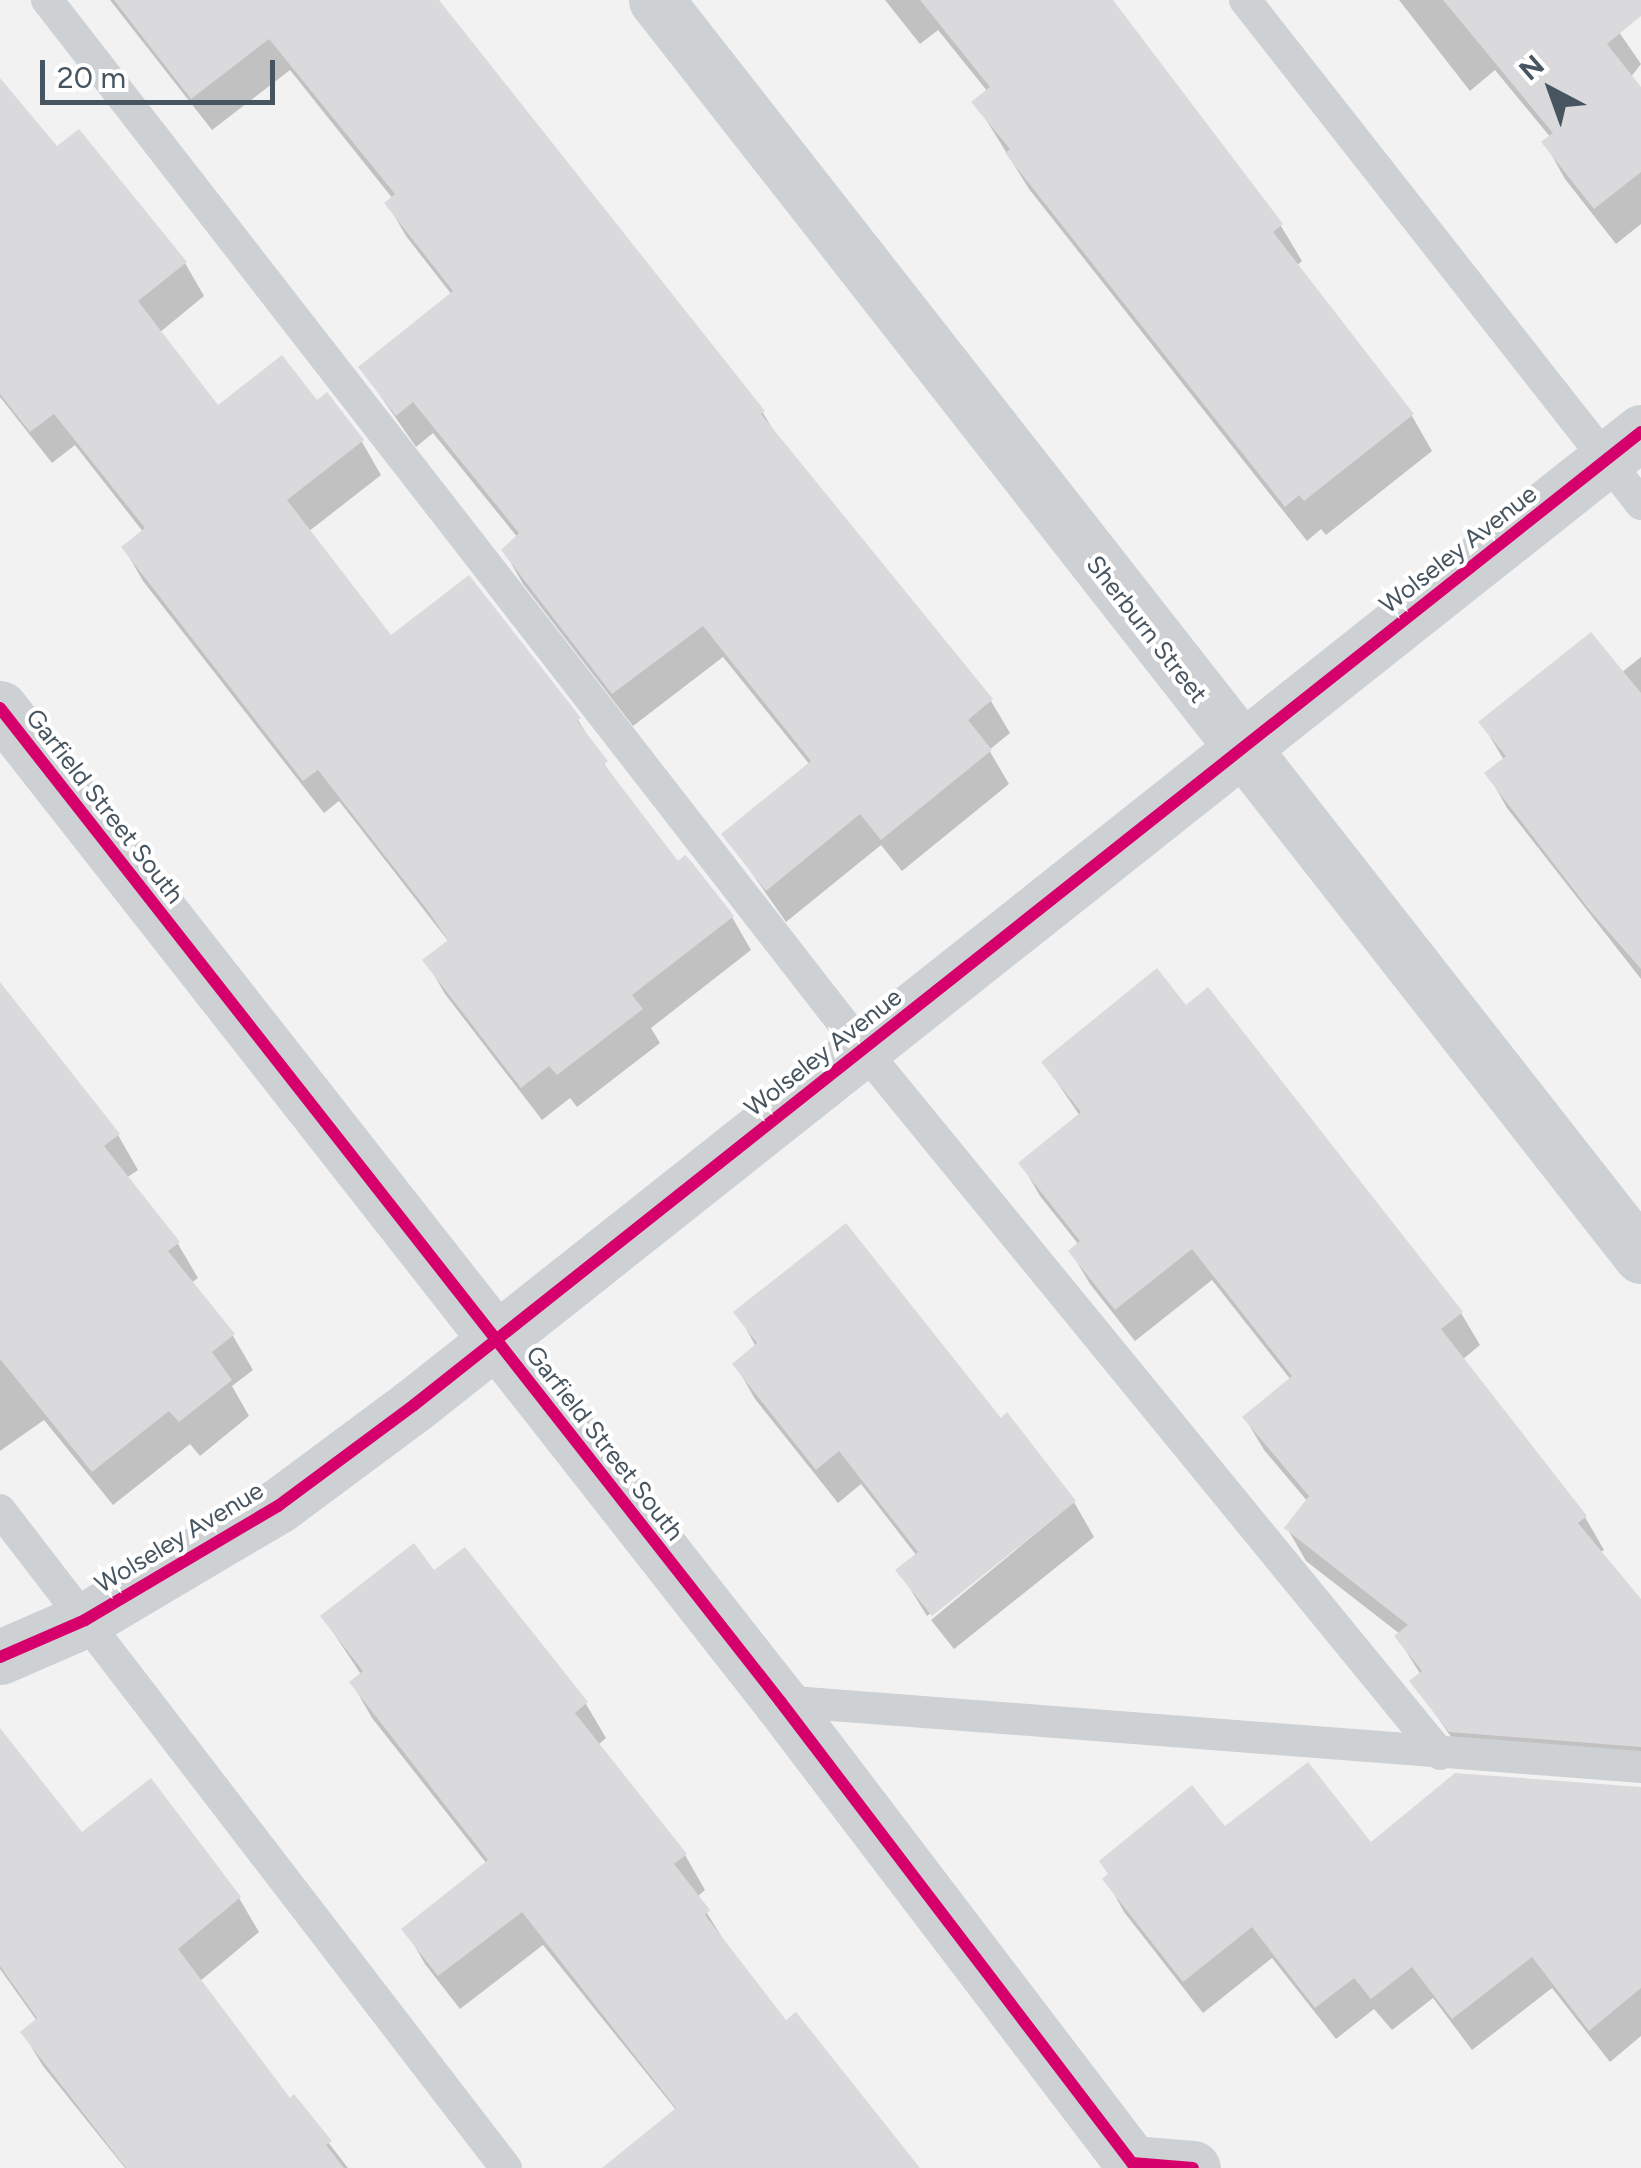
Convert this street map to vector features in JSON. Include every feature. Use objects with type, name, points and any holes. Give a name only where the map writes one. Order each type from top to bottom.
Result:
[{"type":"street","name":"Sherburn Street","points":[[656,0],[1641,1256]]},
{"type":"street","name":"Wolseley Avenue","points":[[0,1657],[85,1620],[278,1506],[863,1049],[1623,446]]},
{"type":"street","name":"Garfield Street South","points":[[0,708],[780,1701],[1132,2162],[1194,2168]]},
{"type":"lane","points":[[47,0],[863,1049],[1440,1754]]},
{"type":"lane","points":[[1245,0],[1623,446],[1641,504]]},
{"type":"lane","points":[[0,1510],[506,2168]]},
{"type":"lane","points":[[780,1701],[1440,1754],[1641,1766]]},
{"type":"building","points":[[114,0],[439,0],[765,411],[761,414],[993,699],[968,720],[992,750],[881,840],[860,814],[766,891],[721,834],[811,761],[703,626],[612,694],[501,550],[519,533],[413,402],[396,416],[358,367],[453,291],[384,203],[395,194],[269,39],[191,99]]},
{"type":"building","points":[[920,0],[1113,0],[1283,224],[1273,232],[1414,414],[1304,501],[1299,495],[1285,507],[1005,153],[1010,149],[971,102],[990,87]]},
{"type":"building","points":[[1443,0],[1641,0],[1641,16],[1607,44],[1641,87],[1641,172],[1594,209],[1541,142],[1553,133]]},
{"type":"building","points":[[0,78],[57,146],[79,129],[187,262],[138,301],[218,405],[282,355],[317,400],[327,392],[364,440],[287,500],[391,635],[469,575],[581,718],[577,721],[608,761],[604,764],[678,861],[685,855],[734,916],[632,995],[643,1009],[557,1075],[549,1066],[521,1088],[422,960],[448,940],[428,911],[318,770],[303,781],[121,547],[145,528],[54,414],[30,432],[0,394]]},
{"type":"building","points":[[1591,632],[1641,693],[1641,969],[1591,912],[1484,773],[1506,756],[1478,722]]},
{"type":"building","points":[[1157,968],[1186,1005],[1208,987],[1463,1312],[1441,1329],[1587,1516],[1578,1523],[1641,1599],[1641,1747],[1449,1732],[1409,1681],[1422,1671],[1394,1636],[1408,1625],[1284,1528],[1309,1496],[1242,1417],[1292,1376],[1192,1249],[1115,1310],[1068,1251],[1080,1241],[1018,1163],[1081,1112],[1041,1062]]},
{"type":"building","points":[[0,982],[120,1134],[104,1146],[180,1242],[168,1251],[235,1334],[212,1352],[232,1380],[179,1422],[169,1411],[92,1472],[0,1359]]},
{"type":"building","points":[[846,1223],[1001,1418],[1007,1412],[1076,1501],[932,1616],[895,1570],[918,1552],[839,1451],[816,1470],[732,1364],[757,1343],[733,1312]]},
{"type":"building","points":[[414,1543],[434,1570],[465,1547],[588,1702],[575,1713],[687,1854],[674,1864],[710,1910],[705,1915],[786,2020],[796,2012],[920,2168],[602,2168],[676,2108],[522,1912],[438,1976],[401,1929],[488,1860],[349,1682],[363,1671],[320,1616]]},
{"type":"building","points":[[0,1728],[82,1832],[151,1778],[241,1897],[178,1949],[290,2098],[294,2094],[332,2141],[326,2145],[344,2168],[126,2168],[20,2032],[37,2018],[0,1966]]},
{"type":"building","points":[[1308,1762],[1371,1842],[1455,1773],[1641,1787],[1641,1988],[1589,2031],[1532,1957],[1452,2019],[1412,1967],[1371,1999],[1354,1978],[1315,2008],[1252,1927],[1183,1982],[1102,1879],[1108,1874],[1099,1861],[1192,1785],[1225,1826]]},
{"type":"cycle path","points":[[0,1657],[85,1620],[278,1506],[414,1405],[1641,432]]},
{"type":"cycle path","points":[[0,708],[780,1701],[1132,2163],[1193,2168]]}]
